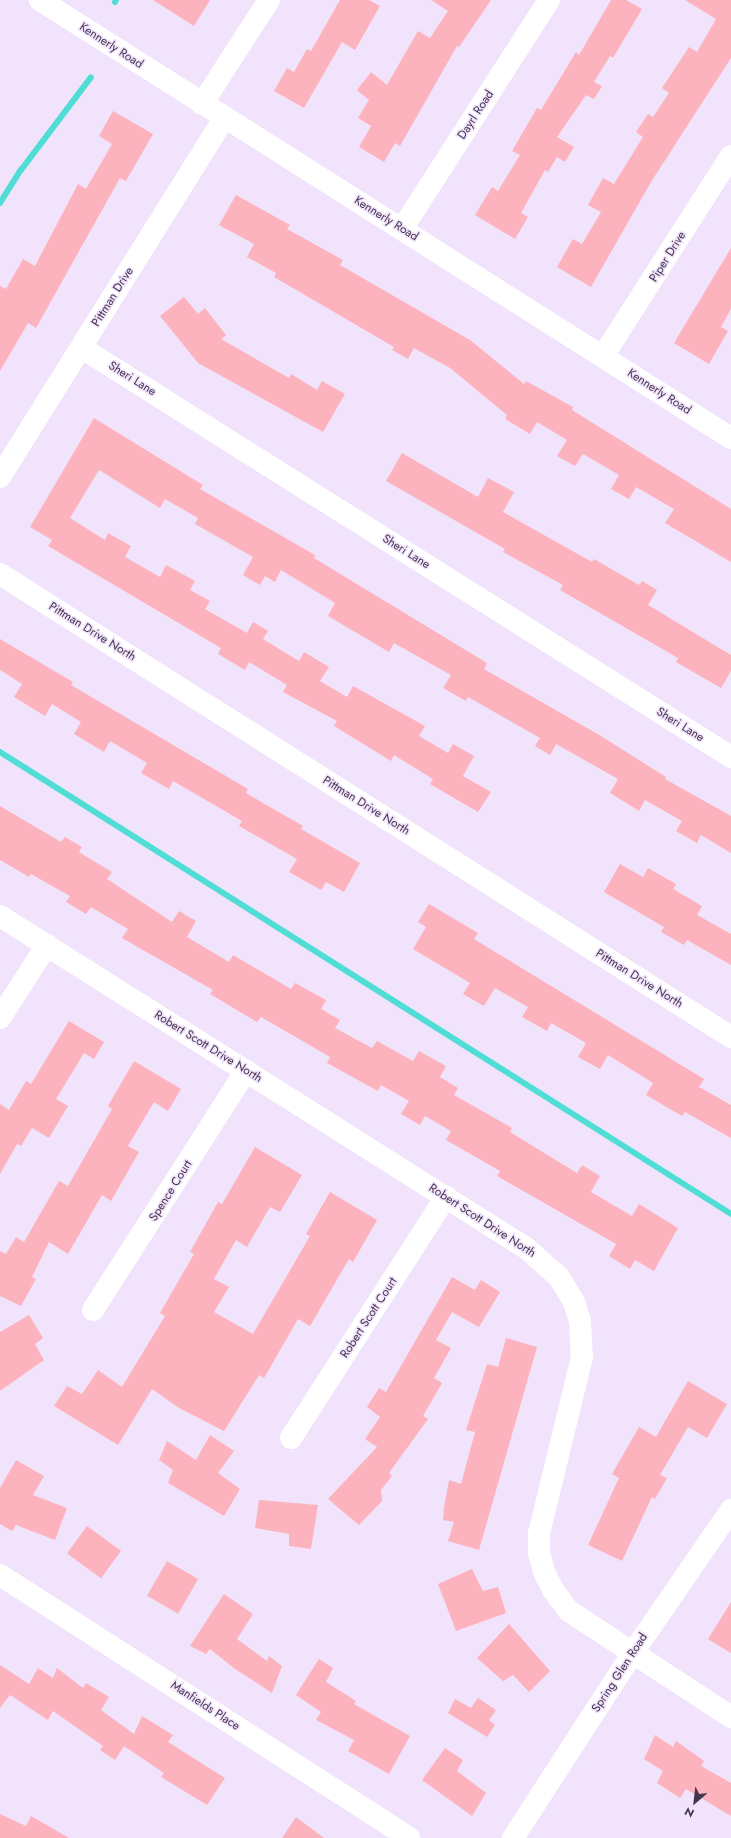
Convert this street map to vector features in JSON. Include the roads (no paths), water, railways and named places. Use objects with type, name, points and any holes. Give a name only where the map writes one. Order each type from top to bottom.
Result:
[{"type":"street","name":"Kennerly Road","points":[[40,0],[731,438]]},
{"type":"street","points":[[202,104],[270,0]]},
{"type":"street","name":"Dayrl Road","points":[[402,229],[549,0]]},
{"type":"street","name":"Pittman Drive","points":[[0,477],[82,348],[224,118]]},
{"type":"street","name":"Piper Drive","points":[[603,356],[731,156]]},
{"type":"street","name":"Sheri Lane","points":[[82,348],[731,757]]},
{"type":"street","name":"Pittman Drive North","points":[[0,574],[731,1037]]},
{"type":"street","name":"Robert Scott Drive North","points":[[0,916],[526,1248],[544,1262],[559,1277],[574,1302],[580,1322],[582,1357],[547,1490],[539,1534],[539,1553],[544,1572],[553,1590],[569,1611],[632,1654],[731,1717]]},
{"type":"street","points":[[0,1018],[47,945]]},
{"type":"street","name":"Spence Court","points":[[93,1310],[246,1071]]},
{"type":"street","name":"Robert Scott Court","points":[[291,1438],[446,1197]]},
{"type":"street","name":"Spring Glen Road","points":[[513,1838],[632,1654],[731,1510]]},
{"type":"street","name":"Manfields Place","points":[[0,1575],[409,1838]]},
{"type":"waterway","points":[[0,203],[21,170],[91,77]]},
{"type":"waterway","points":[[0,752],[731,1214]]}]
